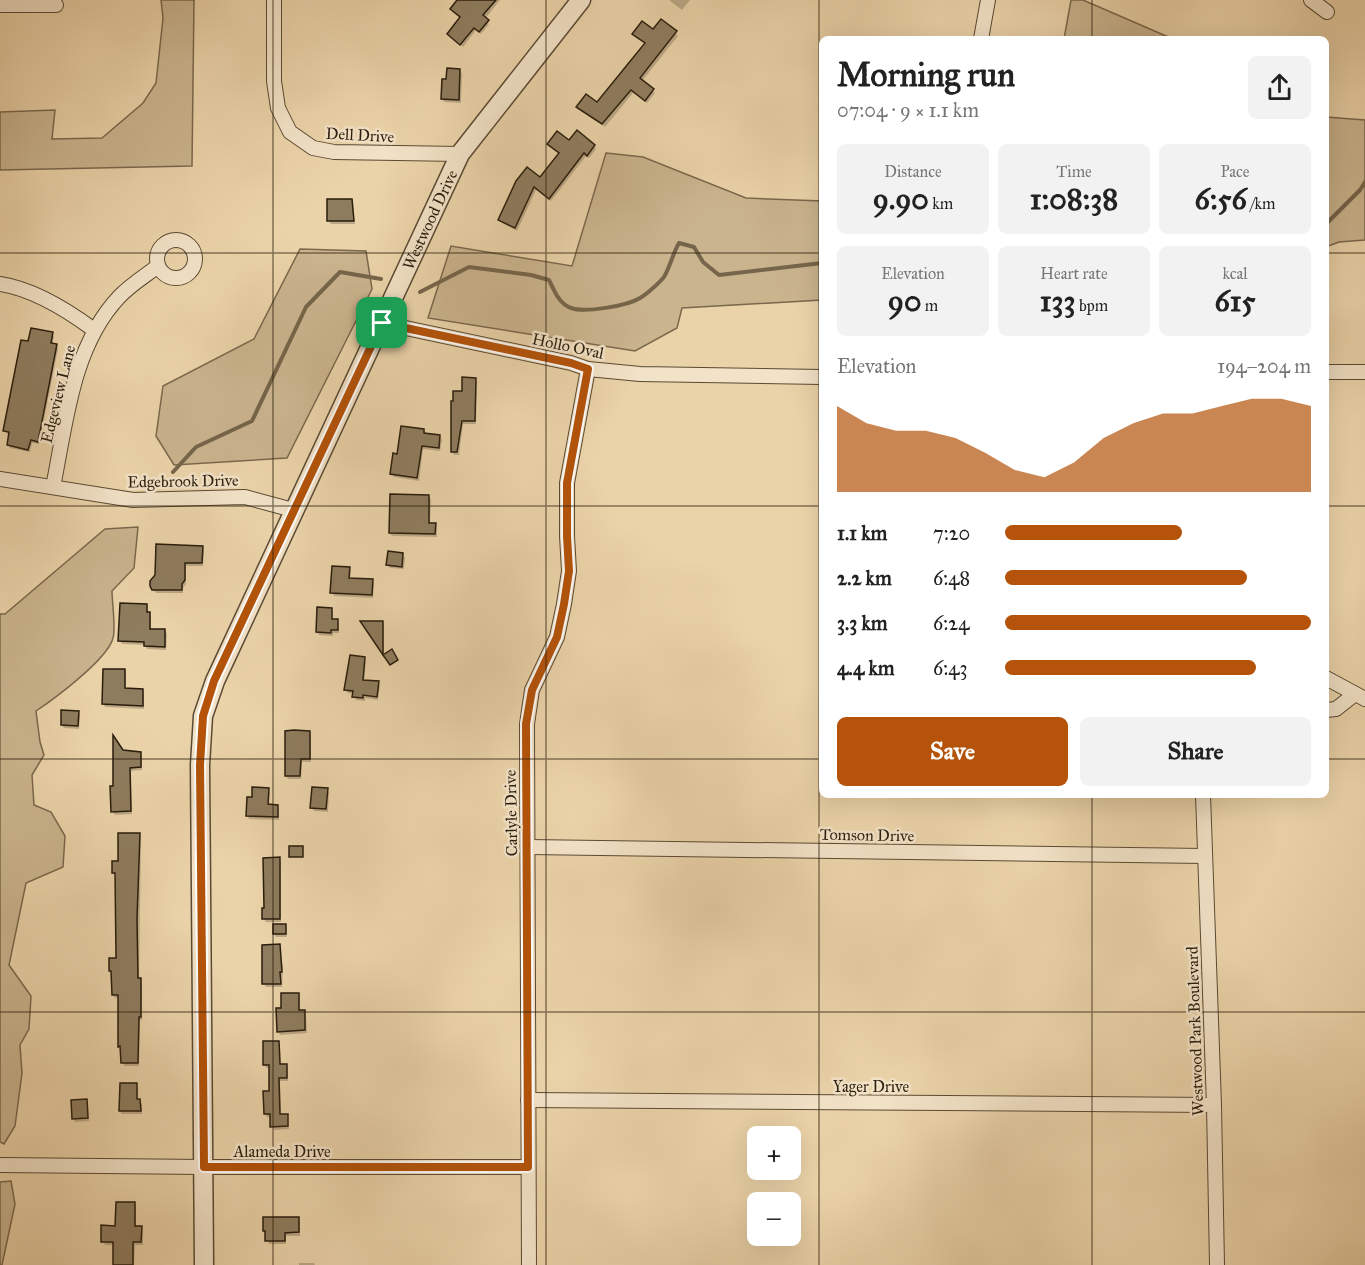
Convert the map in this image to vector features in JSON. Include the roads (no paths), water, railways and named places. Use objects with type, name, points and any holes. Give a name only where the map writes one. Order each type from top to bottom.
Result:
[{"type":"street","name":"Dell Drive","points":[[274,0],[274,81],[278,108],[290,132],[313,148],[334,152],[460,154]]},
{"type":"street","name":"Westwood Drive","points":[[204,1265],[200,765],[203,716],[214,681],[460,154],[581,0]]},
{"type":"street","points":[[981,36],[987,0]]},
{"type":"street","points":[[1311,0],[1328,12]]},
{"type":"street","points":[[0,5],[56,5]]},
{"type":"street","name":"Edgeview Lane","points":[[53,487],[76,377],[84,350],[94,330],[126,290],[158,266]]},
{"type":"street","points":[[0,284],[33,294],[94,330]]},
{"type":"street","name":"Hollo Oval","points":[[382,323],[571,363],[588,369],[640,374],[819,377]]},
{"type":"street","name":"Carlyle Drive","points":[[529,1265],[526,724],[532,690],[557,637],[564,604],[569,571],[567,483],[588,369]]},
{"type":"street","points":[[1329,372],[1365,372]]},
{"type":"street","name":"Edgebrook Drive","points":[[0,479],[133,500],[245,497],[293,510]]},
{"type":"street","points":[[1329,680],[1360,696]]},
{"type":"street","points":[[1329,710],[1336,709],[1360,696]]},
{"type":"street","name":"Westwood Park Boulevard","points":[[1203,798],[1217,1265]]},
{"type":"street","name":"Tomson Drive","points":[[528,847],[1205,856]]},
{"type":"street","name":"Yager Drive","points":[[528,1100],[1214,1105]]},
{"type":"street","name":"Alameda Drive","points":[[0,1165],[528,1167]]},
{"type":"waterway","points":[[1329,221],[1365,182]]},
{"type":"waterway","points":[[420,292],[469,267],[531,275],[549,280],[560,300],[571,308],[586,310],[616,306],[640,298],[659,282],[664,277],[679,243],[694,247],[703,262],[719,275],[819,263]]},
{"type":"waterway","points":[[173,472],[196,447],[252,421],[306,307],[340,272],[381,279]]}]
